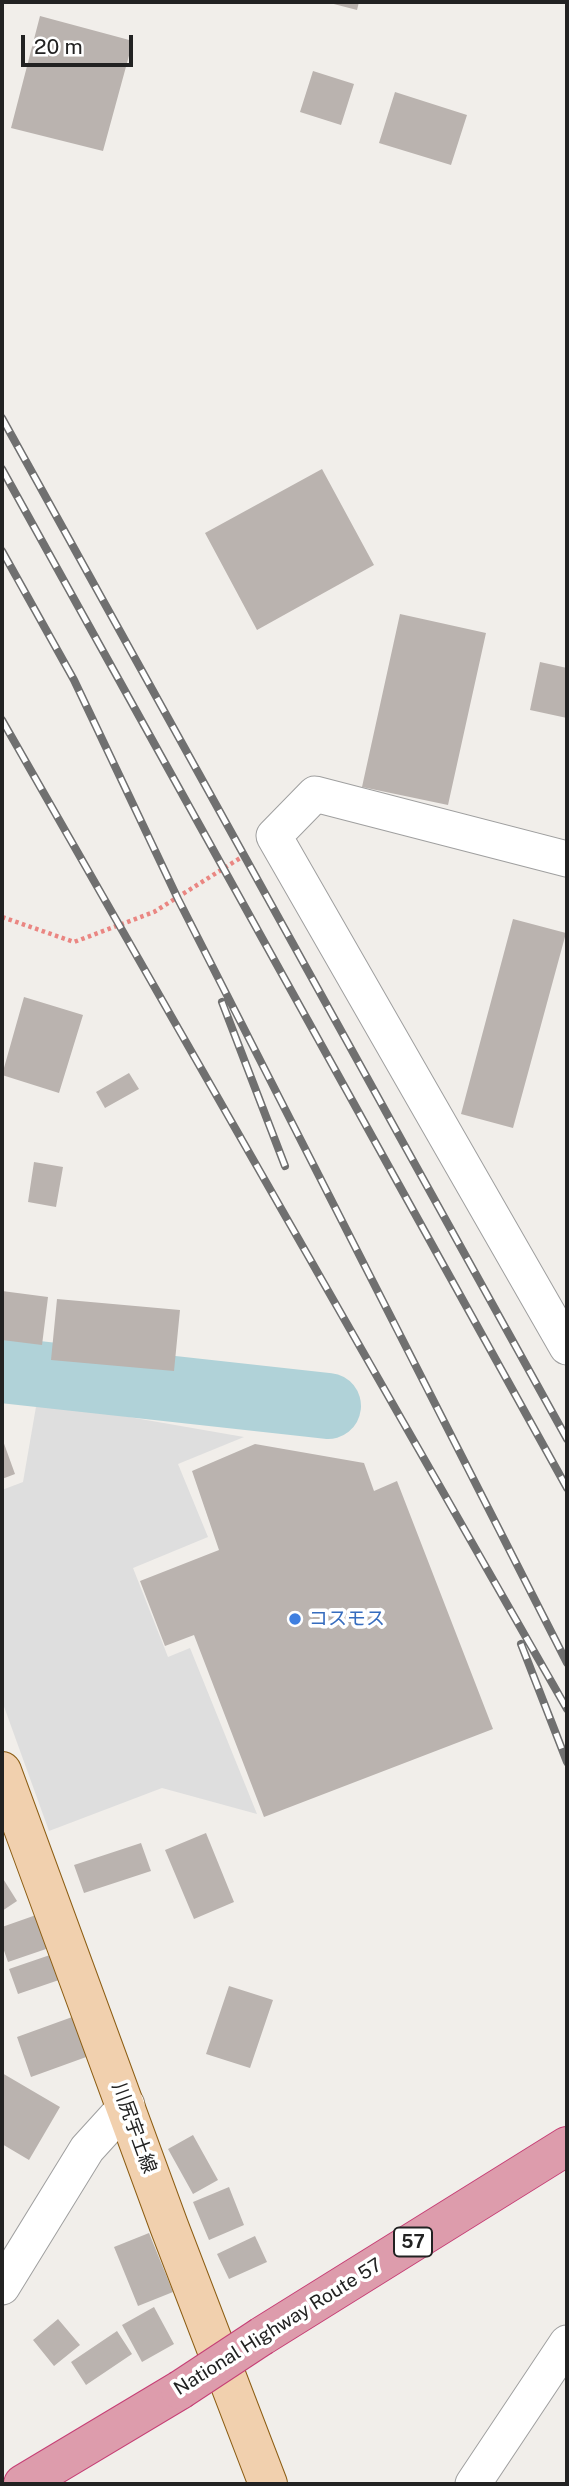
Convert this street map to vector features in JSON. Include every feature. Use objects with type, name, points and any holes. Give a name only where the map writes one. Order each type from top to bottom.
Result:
[{"type":"highway","name":"National Highway Route 57","points":[[23,2484],[180,2390],[565,2147]]},
{"type":"main road","name":"川尻宇土線","points":[[3,1780],[268,2484]]},
{"type":"street","points":[[567,859],[315,794],[274,836],[567,1347]]},
{"type":"street","points":[[2,2287],[87,2149],[127,2105]]},
{"type":"street","points":[[473,2484],[567,2343]]},
{"type":"path","points":[[2,917],[74,942],[154,912],[274,836]]},
{"type":"shaded area","points":[[37,1401],[244,1437],[178,1464],[208,1537],[133,1568],[168,1657],[190,1648],[257,1814],[162,1788],[49,1831],[2,1701],[2,1490],[23,1482]]},
{"type":"building","points":[[326,2],[359,2],[357,10]]},
{"type":"building","points":[[40,16],[133,41],[103,151],[11,128]]},
{"type":"building","points":[[313,71],[354,84],[341,125],[300,112]]},
{"type":"building","points":[[395,92],[467,115],[451,165],[379,143]]},
{"type":"building","points":[[322,469],[374,565],[257,630],[205,533]]},
{"type":"building","points":[[400,614],[486,633],[448,805],[362,787]]},
{"type":"building","points":[[540,662],[567,668],[567,718],[530,710]]},
{"type":"building","points":[[513,919],[566,933],[513,1128],[461,1114]]},
{"type":"building","points":[[24,997],[83,1015],[59,1093],[2,1075]]},
{"type":"building","points":[[129,1073],[139,1089],[105,1108],[96,1092]]},
{"type":"building","points":[[34,1162],[63,1167],[56,1207],[28,1202]]},
{"type":"building","points":[[2,1291],[48,1297],[42,1345],[2,1340]]},
{"type":"building","points":[[57,1299],[180,1310],[174,1371],[51,1360]]},
{"type":"building","points":[[2,1438],[15,1474],[2,1479]]},
{"type":"building","points":[[255,1444],[364,1463],[374,1491],[397,1481],[493,1729],[264,1817],[194,1635],[165,1646],[140,1581],[219,1550],[192,1471]]},
{"type":"building","points":[[206,1833],[234,1902],[194,1919],[165,1850]]},
{"type":"building","points":[[141,1843],[151,1871],[84,1893],[74,1865]]},
{"type":"building","points":[[2,1877],[17,1901],[2,1911]]},
{"type":"building","points":[[39,1914],[49,1948],[8,1962],[2,1945],[2,1927]]},
{"type":"building","points":[[50,1955],[59,1980],[18,1994],[9,1969]]},
{"type":"building","points":[[229,1986],[273,2000],[250,2068],[206,2054]]},
{"type":"building","points":[[75,2016],[89,2056],[31,2077],[17,2037]]},
{"type":"building","points":[[2,2073],[60,2107],[29,2160],[2,2144]]},
{"type":"building","points":[[193,2135],[218,2180],[193,2194],[168,2149]]},
{"type":"building","points":[[229,2187],[244,2225],[209,2240],[193,2202]]},
{"type":"building","points":[[149,2233],[173,2292],[138,2306],[114,2247]]},
{"type":"building","points":[[255,2236],[267,2262],[229,2279],[217,2254]]},
{"type":"building","points":[[154,2307],[174,2344],[142,2362],[122,2325]]},
{"type":"building","points":[[58,2319],[80,2345],[54,2366],[33,2340]]},
{"type":"building","points":[[117,2331],[132,2354],[86,2385],[71,2362]]},
{"type":"waterway","points":[[2,1370],[328,1406]]},
{"type":"railway","points":[[2,418],[567,1439]]},
{"type":"railway","points":[[2,469],[567,1488]]},
{"type":"railway","points":[[2,551],[74,680],[178,899],[567,1663]]},
{"type":"railway","points":[[2,720],[567,1709]]},
{"type":"railway","points":[[222,1002],[285,1166]]},
{"type":"railway","points":[[521,1644],[567,1762]]},
{"type":"place","name":"コスモス","points":[[295,1619]]}]
